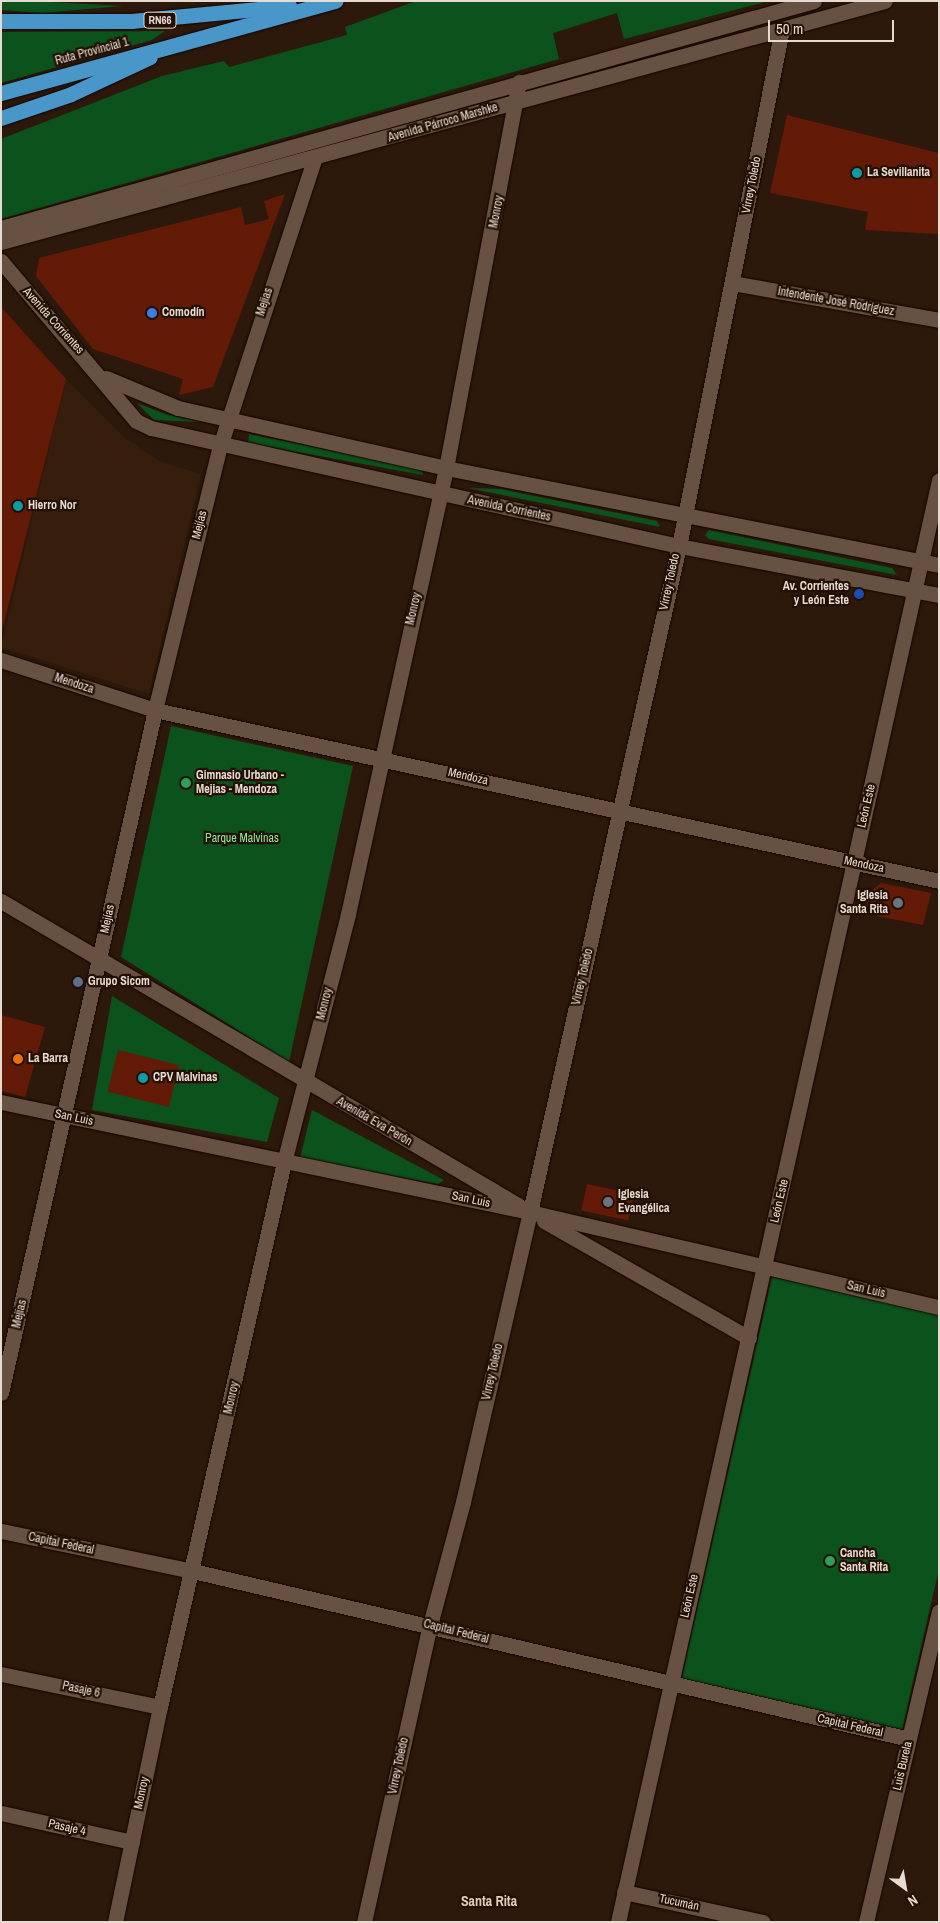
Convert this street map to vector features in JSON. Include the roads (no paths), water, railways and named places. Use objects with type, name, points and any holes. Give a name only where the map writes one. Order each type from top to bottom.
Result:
[{"type":"highway","name":"RN66","points":[[1,21],[161,20],[318,1]]},
{"type":"highway","name":"Ruta Provincial 1","points":[[1,93],[336,1]]},
{"type":"highway","points":[[1,118],[126,71],[170,46]]},
{"type":"street","name":"Avenida Párroco Marshke","points":[[1,228],[814,1]]},
{"type":"street","name":"Avenida Párroco Marshke","points":[[1,242],[314,160],[518,101],[885,1]]},
{"type":"street","name":"Virrey Toledo","points":[[364,1922],[430,1625],[463,1502],[620,812],[678,546],[782,29]]},
{"type":"street","name":"Monroy","points":[[115,1922],[160,1707],[193,1571],[284,1162],[348,914],[381,756],[446,468],[518,101],[519,82]]},
{"type":"street","name":"Mejias","points":[[220,446],[228,416],[314,160]]},
{"type":"street","name":"Avenida Corrientes","points":[[2,263],[103,376],[136,421],[220,446],[678,546],[916,594],[939,595]]},
{"type":"street","name":"Intendente José Rodríguez","points":[[732,283],[939,320]]},
{"type":"street","name":"Avenida Corrientes","points":[[103,376],[178,408],[228,416],[446,468],[921,564],[939,565]]},
{"type":"street","name":"Mejías","points":[[1,1394],[66,1116],[155,710],[220,446]]},
{"type":"street","name":"León Este","points":[[618,1922],[854,863],[916,594],[939,480]]},
{"type":"street","name":"Mendoza","points":[[1,660],[155,710],[381,756],[620,812],[939,881]]},
{"type":"street","name":"Avenida Eva Perón","points":[[1,901],[100,958],[304,1082],[749,1338]]},
{"type":"street","name":"San Luis","points":[[1,1102],[530,1212],[939,1307]]},
{"type":"street","name":"Capital Federal","points":[[1,1531],[193,1571],[430,1625],[670,1685],[909,1739]]},
{"type":"street","name":"Luis Burela","points":[[866,1922],[939,1611]]},
{"type":"street","name":"Pasaje 6","points":[[1,1674],[160,1707]]},
{"type":"street","name":"Pasaje 4","points":[[1,1813],[132,1842]]},
{"type":"street","name":"Tucumán","points":[[624,1892],[763,1922]]},
{"type":"place","name":"La Sevillanita","points":[[857,173]]},
{"type":"place","name":"Comodín","points":[[152,313]]},
{"type":"place","name":"Hierro Nor","points":[[18,506]]},
{"type":"place","name":"Av. Corrientes y León Este","points":[[859,594]]},
{"type":"place","name":"Gimnasio Urbano - Mejias - Mendoza","points":[[186,783]]},
{"type":"place","name":"Iglesia Santa Rita","points":[[898,903]]},
{"type":"place","name":"Grupo Sicom","points":[[78,982]]},
{"type":"place","name":"La Barra","points":[[18,1059]]},
{"type":"place","name":"CPV Malvinas","points":[[143,1078]]},
{"type":"place","name":"Iglesia Evangélica","points":[[608,1202]]},
{"type":"place","name":"Cancha Santa Rita","points":[[830,1561]]},
{"type":"district","name":"Santa Rita","points":[[489,1901]]},
{"type":"park label","name":"Parque Malvinas","points":[[242,839]]}]
